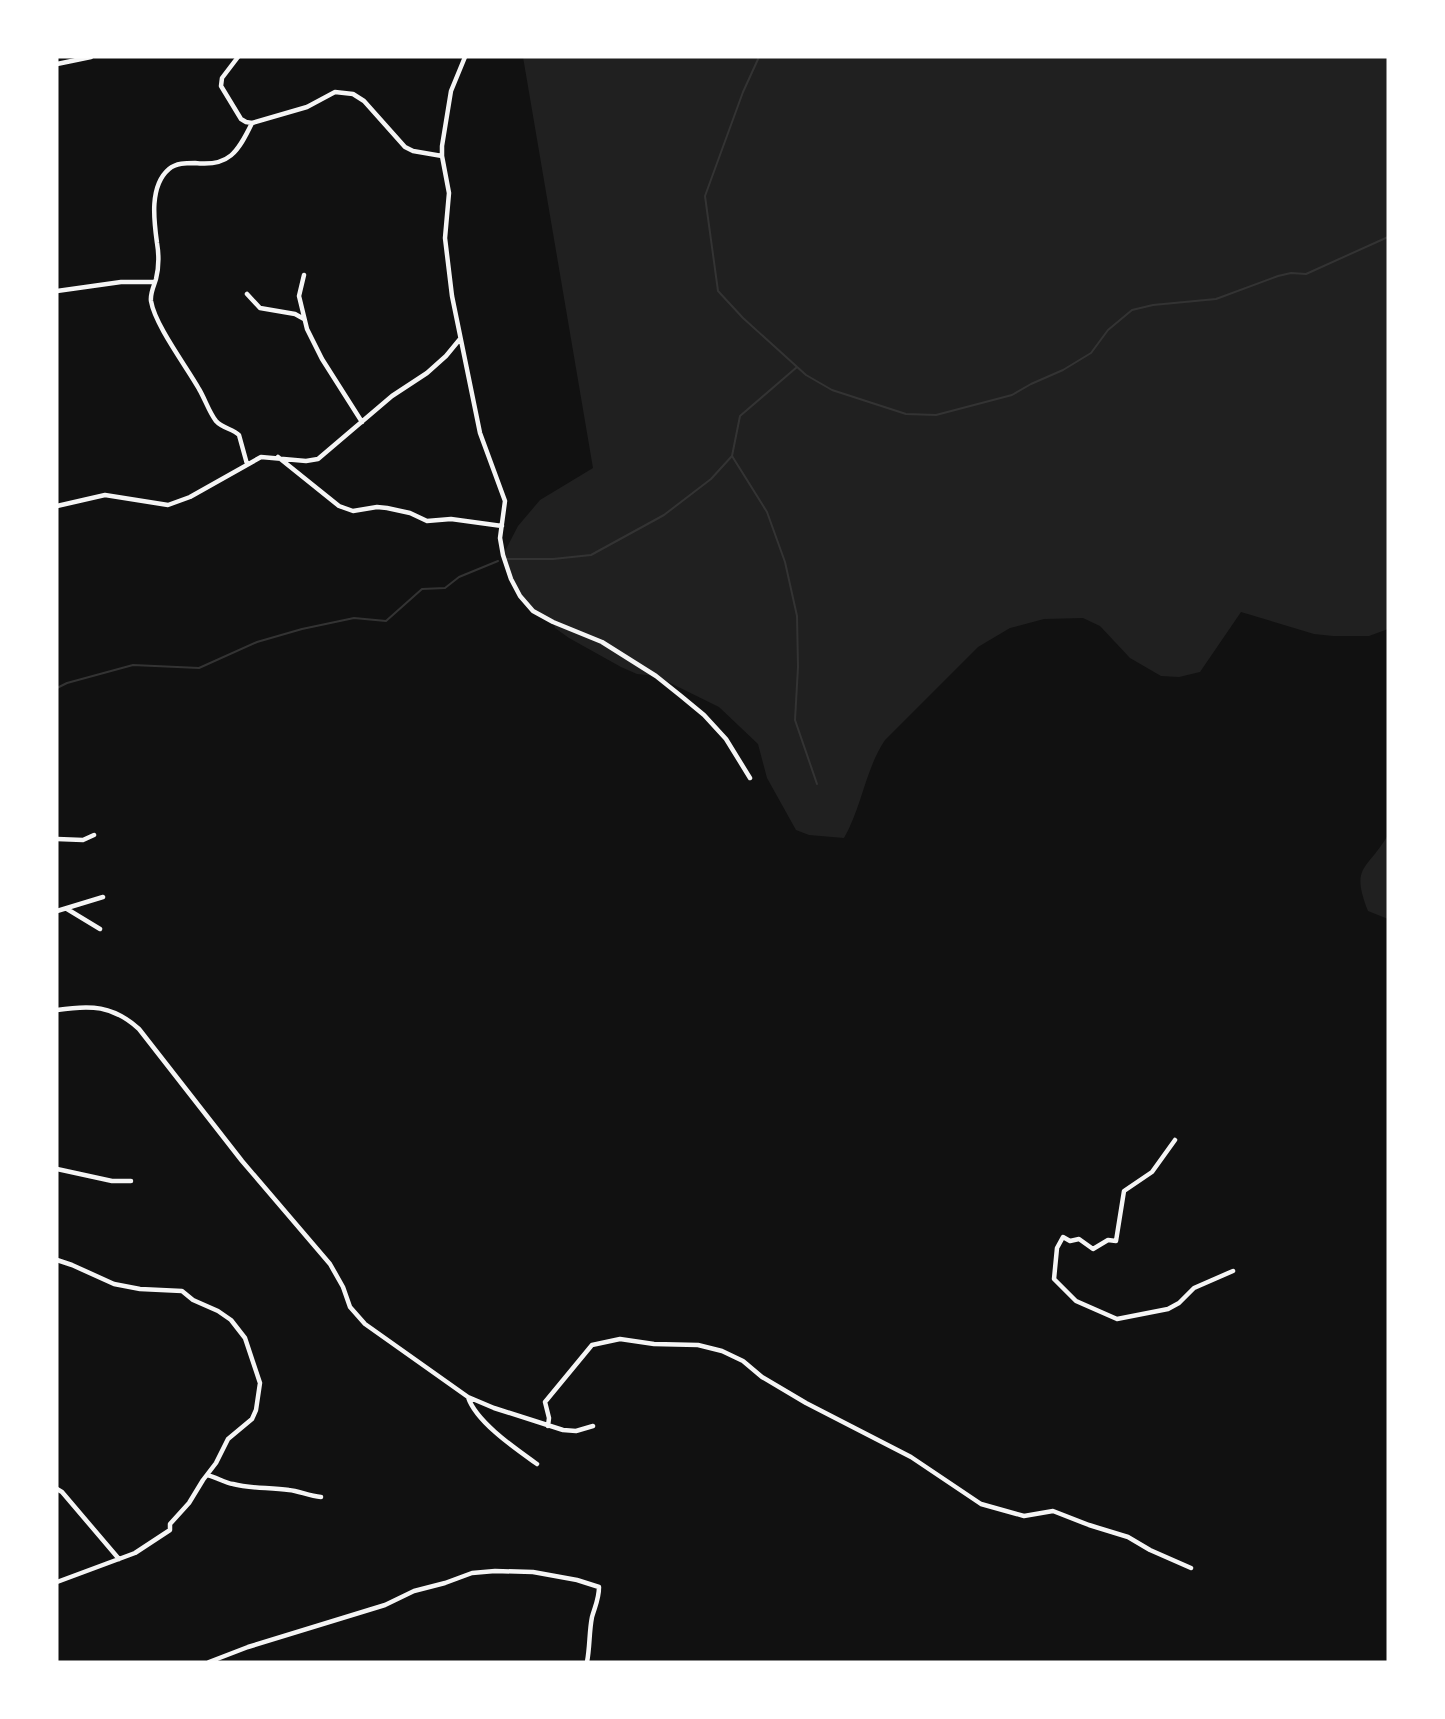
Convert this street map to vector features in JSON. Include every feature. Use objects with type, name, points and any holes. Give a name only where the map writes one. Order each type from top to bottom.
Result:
[{"type":"street","points":[[57,64],[92,57]]},
{"type":"street","points":[[238,57],[222,78],[221,86],[241,119],[246,122],[252,123],[307,107],[335,92],[346,92],[364,101],[405,147],[413,151],[442,156]]},
{"type":"street","points":[[465,57],[449,98],[442,156],[449,193],[445,238],[452,296],[480,433],[505,501],[500,538],[503,555],[520,596],[532,611],[602,642],[656,676],[704,715],[726,739],[750,778]]},
{"type":"street","points":[[247,464],[239,435],[216,421],[169,340],[152,302],[151,294],[158,258],[154,216],[162,178],[170,168],[180,164],[214,164],[230,157],[243,143],[252,123]]},
{"type":"street","points":[[304,275],[299,296],[304,319],[322,359],[362,422]]},
{"type":"street","points":[[57,291],[121,282],[155,282]]},
{"type":"street","points":[[247,294],[255,305],[262,309],[288,313],[304,319]]},
{"type":"street","points":[[57,506],[105,495],[158,504],[179,502],[261,457],[318,459],[392,396],[427,373],[460,339]]},
{"type":"street","points":[[278,457],[339,506],[348,510],[387,508],[410,513],[427,521],[451,519],[502,526]]},
{"type":"street","points":[[57,839],[83,840],[94,835]]},
{"type":"street","points":[[57,911],[103,897]]},
{"type":"street","points":[[67,909],[100,929]]},
{"type":"street","points":[[57,1010],[95,1007],[118,1013],[145,1036],[242,1161],[330,1264],[343,1287],[350,1307],[358,1318],[468,1397],[548,1426],[572,1431],[593,1426]]},
{"type":"street","points":[[1175,1140],[1152,1172],[1124,1191],[1116,1241],[1108,1240],[1093,1249],[1079,1239],[1070,1241],[1063,1237],[1057,1248],[1054,1279],[1076,1301],[1117,1320],[1168,1309],[1179,1303],[1194,1288],[1233,1271]]},
{"type":"street","points":[[57,1170],[111,1181],[131,1181]]},
{"type":"street","points":[[57,1260],[124,1287],[182,1291],[193,1300],[218,1311],[231,1320],[245,1338],[260,1383],[258,1404],[252,1419],[228,1439],[216,1463],[189,1503],[170,1524],[170,1530],[143,1548],[57,1582]]},
{"type":"street","points":[[548,1426],[549,1418],[545,1402],[592,1345],[620,1339],[654,1344],[698,1346],[722,1351],[742,1361],[762,1377],[806,1403],[911,1457],[981,1504],[1024,1516],[1053,1511],[1128,1537],[1150,1550],[1191,1568]]},
{"type":"street","points":[[468,1397],[476,1412],[518,1451],[537,1464]]},
{"type":"street","points":[[207,1474],[229,1484],[292,1489],[308,1496],[321,1497]]},
{"type":"street","points":[[57,1489],[119,1558]]},
{"type":"street","points":[[209,1662],[248,1647],[385,1605],[414,1591],[446,1583],[472,1573],[495,1571],[554,1575],[599,1587],[599,1598],[590,1631],[587,1662]]},
{"type":"shaded area","points":[[523,57],[1388,57],[1388,629],[1369,636],[1314,634],[1241,612],[1200,672],[1179,677],[1161,676],[1130,658],[1100,626],[1083,618],[1044,619],[1010,628],[978,647],[885,740],[878,752],[844,838],[809,835],[796,830],[767,778],[758,744],[719,707],[656,676],[637,674],[621,667],[569,638],[555,628],[553,622],[526,603],[503,555],[518,526],[540,500],[593,468]]},
{"type":"shaded area","points":[[1388,835],[1388,919],[1368,911],[1363,896],[1361,876],[1363,869]]},
{"type":"waterway","points":[[759,57],[743,92],[705,196],[718,291],[743,318],[806,375],[832,390],[906,414],[936,415],[1012,395],[1063,370],[1091,353],[1108,330],[1132,310],[1153,305],[1216,299],[1278,276],[1291,273],[1306,274],[1388,237]]},
{"type":"waterway","points":[[506,559],[553,559],[591,555],[664,515],[711,479],[732,456],[740,416],[797,367]]},
{"type":"waterway","points":[[732,456],[767,512],[785,562],[797,616],[798,667],[795,720],[817,784]]},
{"type":"waterway","points":[[57,688],[67,683],[133,665],[199,668],[257,642],[302,629],[354,618],[386,621],[422,589],[445,588],[459,577],[498,561]]}]
